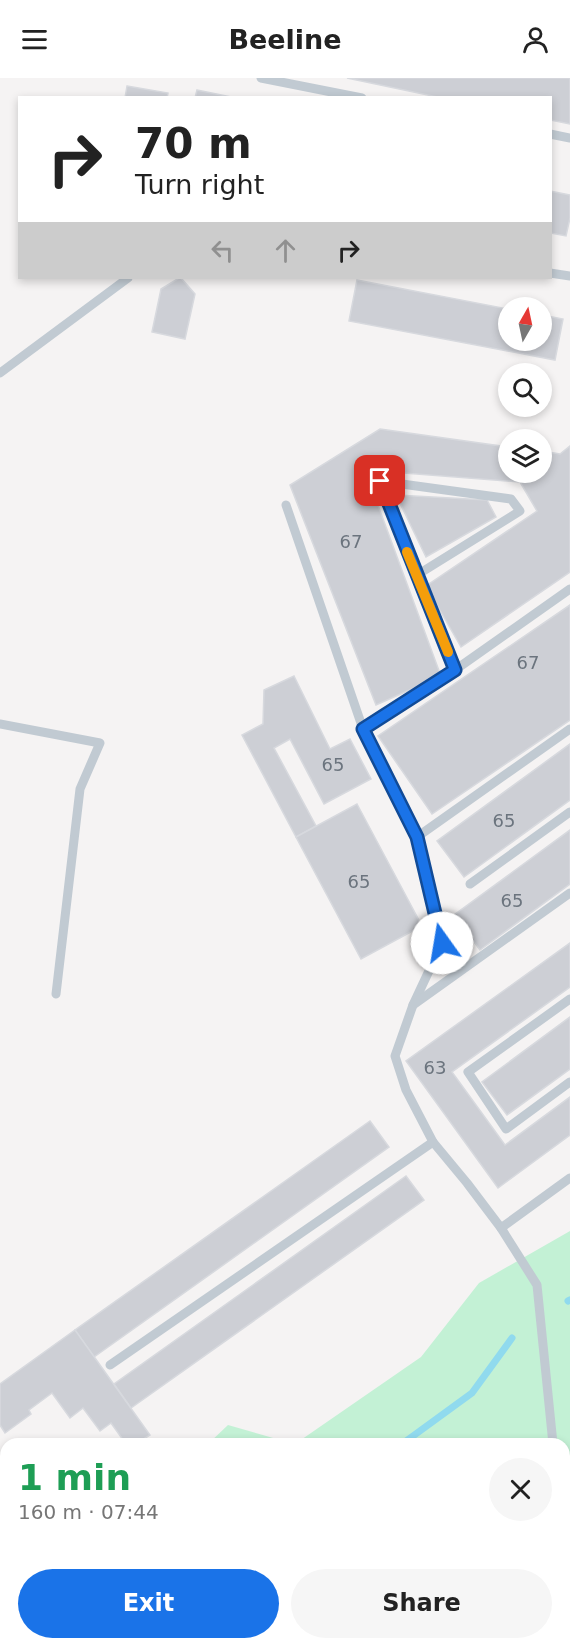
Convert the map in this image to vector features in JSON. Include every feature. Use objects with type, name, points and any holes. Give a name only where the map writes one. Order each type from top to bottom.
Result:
[{"type":"lane","points":[[261,78],[352,96]]},
{"type":"lane","points":[[552,134],[570,138]]},
{"type":"lane","points":[[552,273],[570,276]]},
{"type":"lane","points":[[0,373],[128,279]]},
{"type":"lane","points":[[417,575],[520,511],[512,499],[380,481],[417,575],[455,670]]},
{"type":"lane","points":[[286,505],[363,729],[417,837],[442,943],[413,1005],[395,1056],[406,1090],[433,1142],[501,1228],[537,1286],[552,1438]]},
{"type":"lane","points":[[363,729],[455,670],[570,589]]},
{"type":"lane","points":[[0,724],[100,743],[80,789],[56,994]]},
{"type":"lane","points":[[417,837],[570,729]]},
{"type":"lane","points":[[470,884],[570,812]]},
{"type":"lane","points":[[413,1005],[570,893]]},
{"type":"lane","points":[[570,999],[468,1072],[506,1130],[570,1082]]},
{"type":"lane","points":[[110,1365],[433,1142]]},
{"type":"lane","points":[[501,1228],[570,1178]]},
{"type":"green space","points":[[570,1231],[570,1438],[304,1438],[421,1357],[479,1283]]},
{"type":"green space","points":[[228,1425],[273,1438],[214,1438]]},
{"type":"building","points":[[347,78],[570,78],[570,124],[552,120],[552,96],[432,96]]},
{"type":"building","points":[[127,86],[168,93],[167,96],[125,96]]},
{"type":"building","points":[[197,90],[226,96],[196,96]]},
{"type":"building","points":[[552,191],[570,195],[570,218],[566,236],[552,233]]},
{"type":"building","points":[[177,279],[182,279],[195,294],[185,339],[152,332],[161,289]]},
{"type":"building","points":[[357,280],[498,307],[498,349],[349,321]]},
{"type":"building","points":[[552,317],[563,319],[555,360],[507,351],[552,351]]},
{"type":"building","points":[[380,429],[498,446],[498,480],[365,470],[441,676],[376,705],[290,485]]},
{"type":"building","points":[[570,446],[570,572],[461,647],[426,586],[537,511],[521,483],[552,483],[552,453],[560,454]]},
{"type":"building","points":[[396,495],[487,500],[496,517],[426,557]]},
{"type":"building","points":[[570,605],[570,720],[432,814],[378,736]]},
{"type":"building","points":[[294,676],[330,749],[350,739],[371,779],[324,804],[290,739],[274,748],[316,826],[296,837],[242,735],[263,724],[264,690]]},
{"type":"building","points":[[570,744],[570,800],[464,877],[437,841]]},
{"type":"building","points":[[357,804],[422,926],[361,959],[296,837]]},
{"type":"building","points":[[570,830],[570,884],[480,950],[454,915]]},
{"type":"building","points":[[570,943],[570,987],[452,1072],[505,1145],[570,1097],[570,1135],[498,1188],[406,1061]]},
{"type":"building","points":[[570,1017],[570,1069],[507,1115],[482,1082]]},
{"type":"building","points":[[370,1121],[389,1147],[94,1357],[75,1330]]},
{"type":"building","points":[[406,1176],[424,1200],[131,1408],[114,1384]]},
{"type":"building","points":[[75,1330],[150,1435],[145,1438],[122,1438],[111,1423],[100,1431],[83,1408],[70,1418],[52,1393],[29,1410],[31,1414],[5,1433],[0,1425],[0,1384]]},
{"type":"waterway","points":[[410,1438],[472,1393],[512,1338]]},
{"type":"slow traffic","points":[[407,552],[448,652]]},
{"type":"route","points":[[380,481],[455,670],[363,729],[417,837],[442,943]]}]
